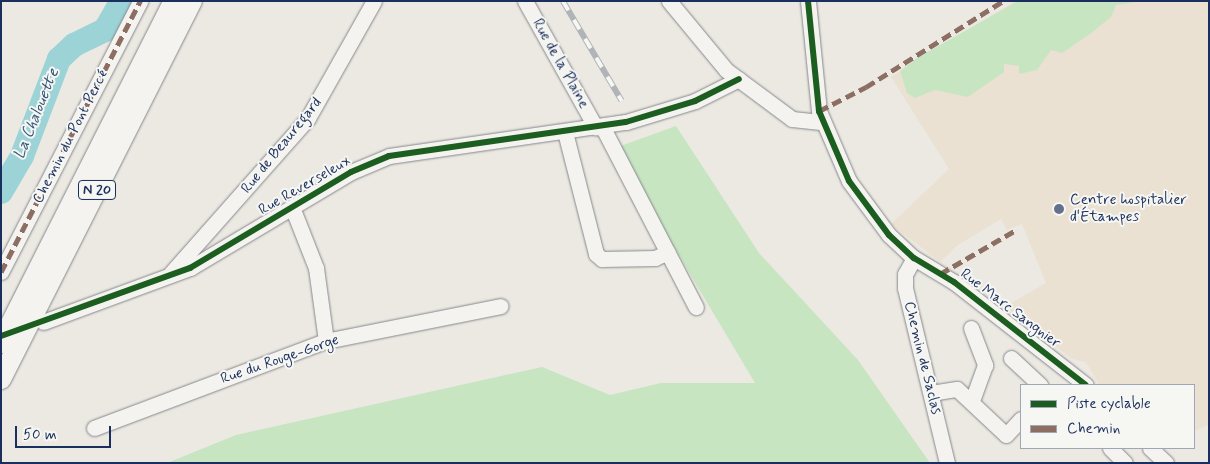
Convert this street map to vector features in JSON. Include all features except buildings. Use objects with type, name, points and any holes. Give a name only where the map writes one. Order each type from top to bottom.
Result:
[{"type":"main road","name":"N 20","points":[[1,343],[174,1]]},
{"type":"main road","name":"N 20","points":[[1,379],[192,1]]},
{"type":"street","name":"Chemin du Pont Percé","points":[[1,272],[140,1]]},
{"type":"street","name":"Rue de Beauregard","points":[[170,275],[218,224],[308,118],[374,1]]},
{"type":"street","name":"Rue de la Plaine","points":[[525,1],[599,127],[696,307]]},
{"type":"street","points":[[669,1],[716,61],[792,119],[823,122]]},
{"type":"street","name":"Rue Marc Sangnier","points":[[808,1],[823,122],[849,181],[889,235],[914,258],[954,282],[1085,384]]},
{"type":"street","name":"Rue Reverseleux","points":[[43,322],[170,275],[234,243],[292,206],[351,172],[389,156],[599,127],[695,101],[739,79]]},
{"type":"street","points":[[564,132],[588,232],[602,259],[655,258],[668,252]]},
{"type":"street","points":[[292,206],[316,268],[326,341]]},
{"type":"street","points":[[218,224],[234,243]]},
{"type":"street","name":"Chemin de Saclas","points":[[914,258],[905,274],[905,288],[947,461]]},
{"type":"street","name":"Rue du Rouge-Gorge","points":[[94,428],[326,341],[501,306]]},
{"type":"street","points":[[971,328],[985,365],[972,401]]},
{"type":"street","points":[[1011,358],[1039,384]]},
{"type":"street","points":[[931,393],[957,389],[972,401],[1006,435],[1020,420]]},
{"type":"street","points":[[1111,449],[1125,463]]},
{"type":"street","points":[[1151,449],[1166,463]]},
{"type":"shaded area","name":"Centre hospitalier d'Étampes","points":[[1015,1],[1209,1],[1209,425],[1195,431],[1195,384],[1098,384],[1086,362],[1072,359],[1004,307],[1046,283],[1022,224],[1007,230],[1001,219],[958,245],[940,262],[891,224],[949,169],[891,77]]},
{"type":"green space","points":[[1018,1],[1142,1],[1116,5],[1111,17],[1090,34],[1062,53],[1051,50],[1037,70],[1019,74],[1019,66],[1004,64],[1004,72],[968,97],[935,90],[915,98],[907,93],[900,71],[917,58]]},
{"type":"green space","points":[[676,126],[759,253],[858,360],[930,463],[167,463],[236,435],[542,367],[610,395],[661,383],[755,383],[615,148]]},
{"type":"waterway","name":"La Chalouette","points":[[1,192],[22,156],[59,59],[74,45],[105,30],[122,1]]},
{"type":"railway","points":[[563,1],[622,101]]},
{"type":"marked path","points":[[1,272],[140,1]]},
{"type":"marked path","points":[[819,111],[866,87],[1003,1]]},
{"type":"marked path","points":[[940,274],[1016,230]]},
{"type":"cycle path","points":[[808,1],[819,111],[849,181],[889,235],[914,258],[954,282],[1085,384]]},
{"type":"cycle path","points":[[1,336],[190,268],[351,172],[389,156],[626,122],[695,101],[739,79]]},
{"type":"place","name":"Centre hospitalier d'Étampes","points":[[1059,209]]}]
